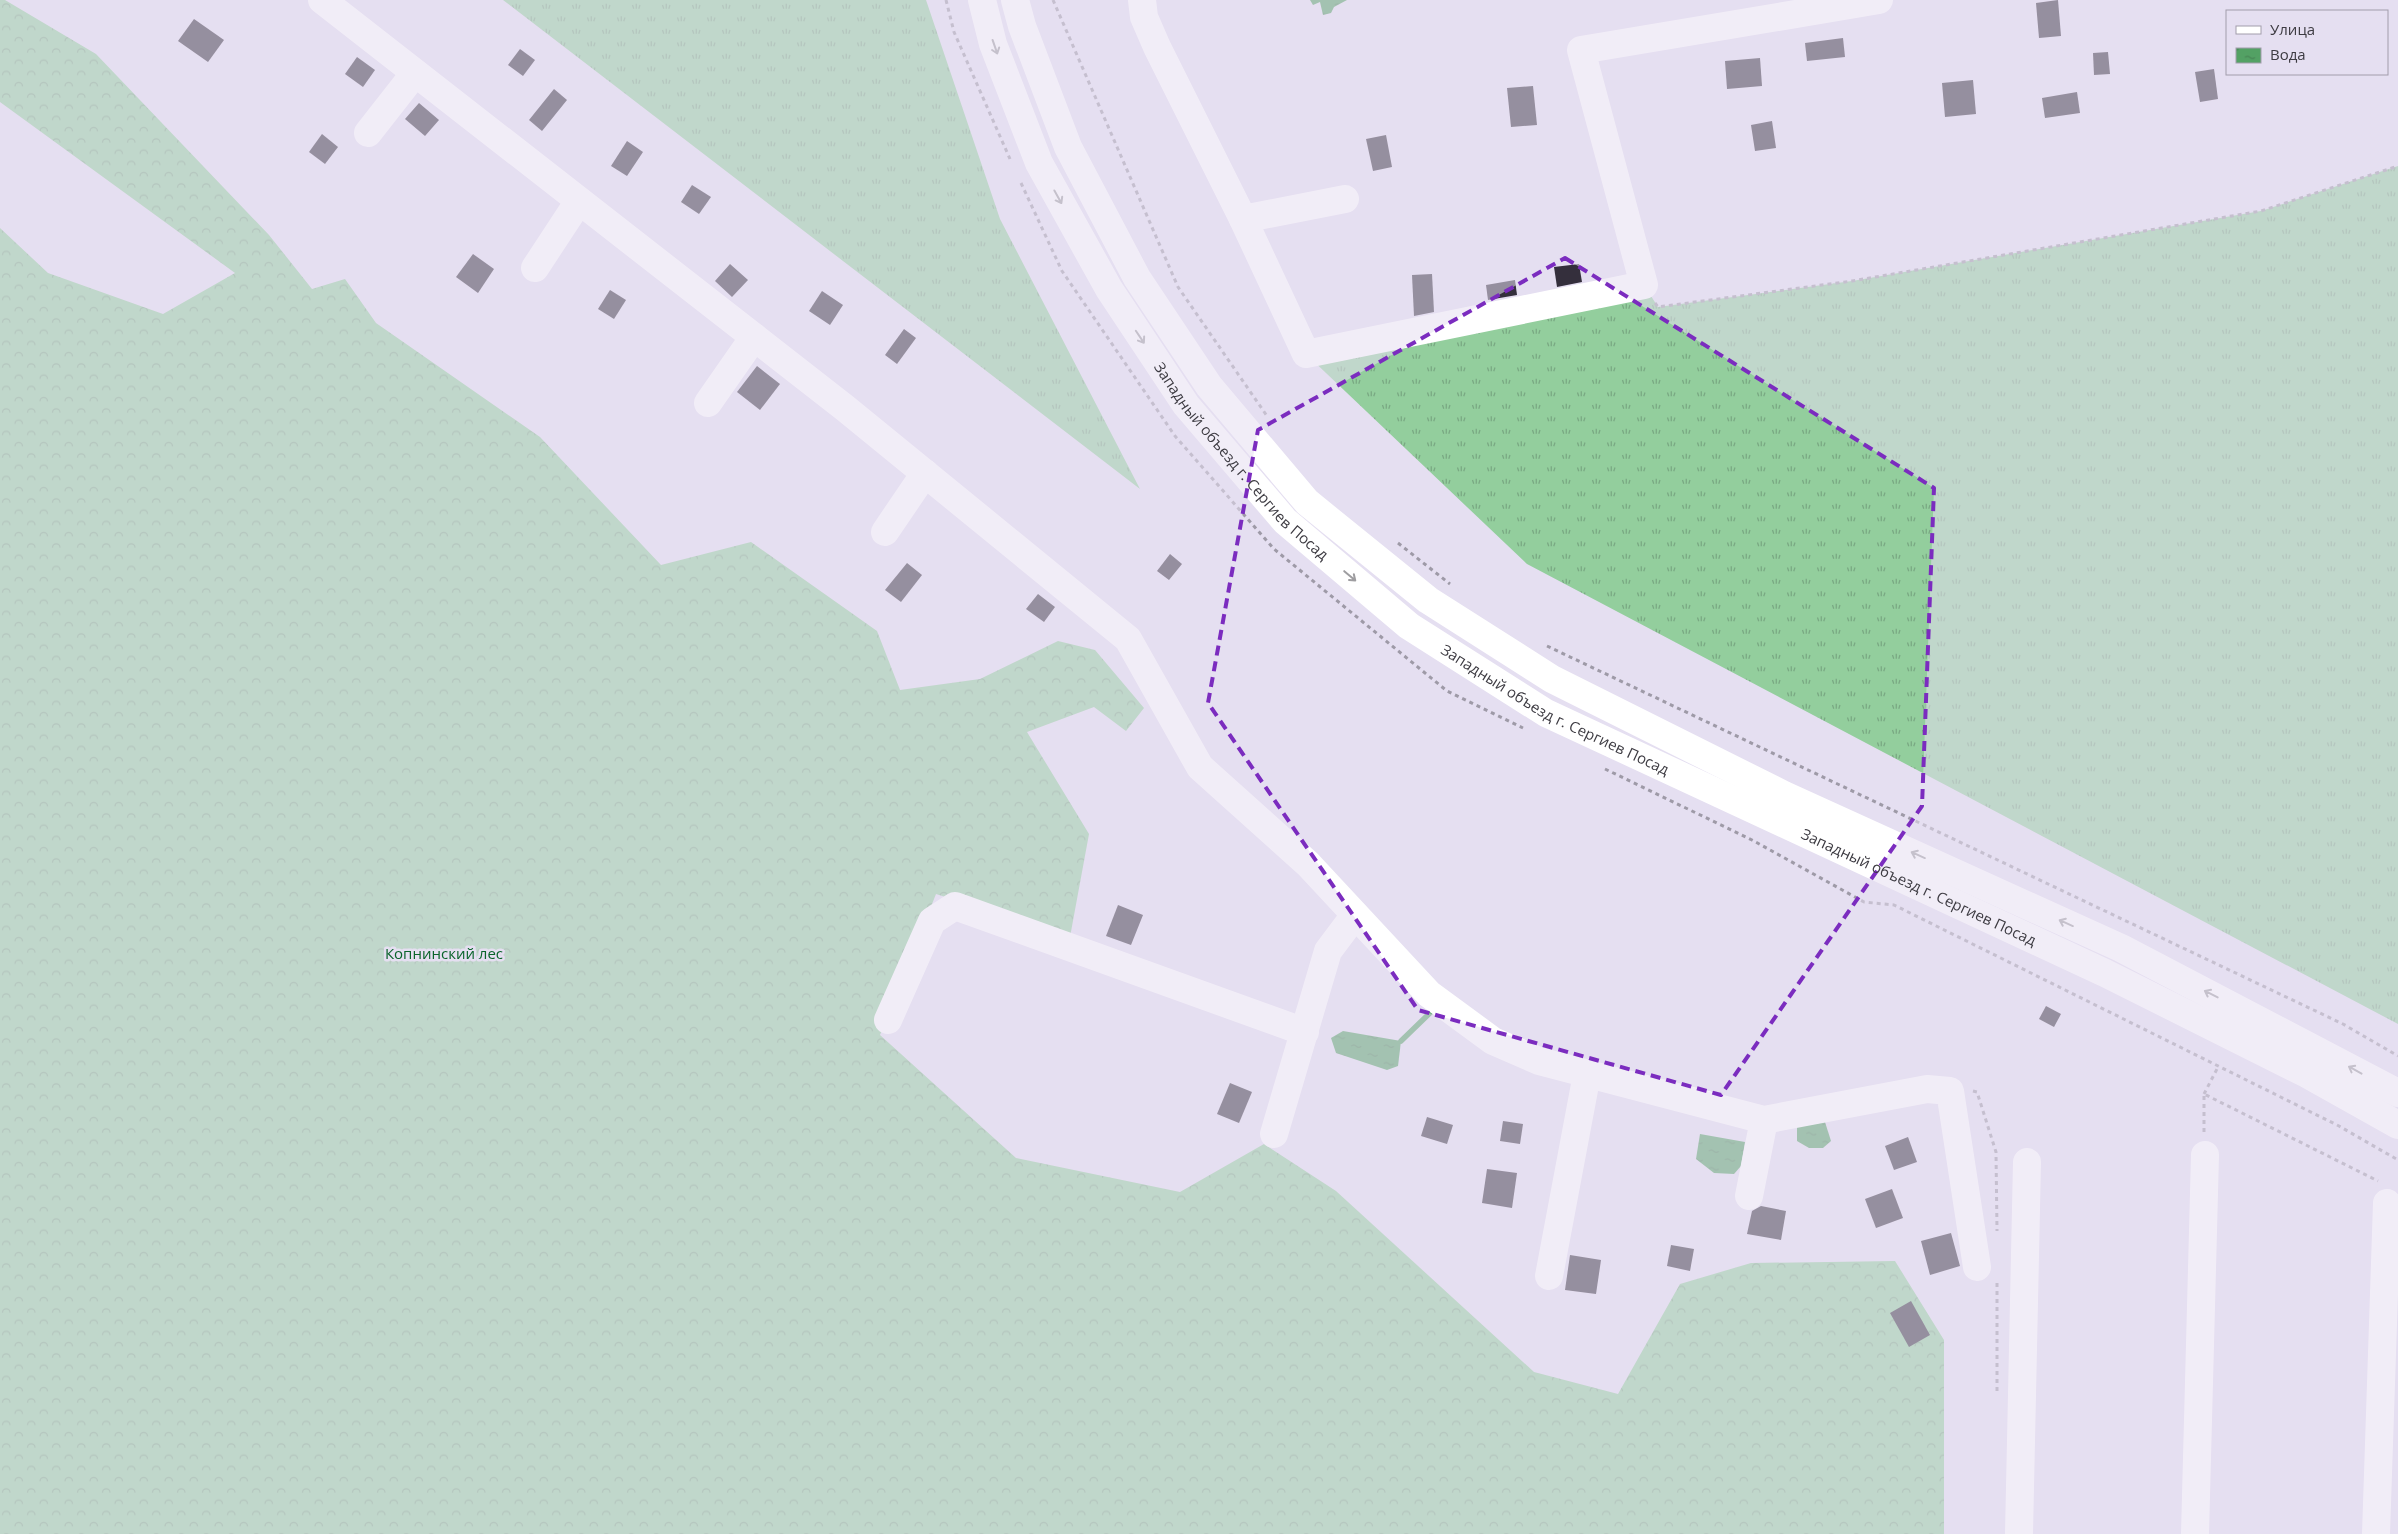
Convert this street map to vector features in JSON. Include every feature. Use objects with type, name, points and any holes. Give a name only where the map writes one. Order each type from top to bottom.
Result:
[{"type":"main road","points":[[322,0],[754,337],[925,473],[1128,639],[1200,767],[1308,864],[1429,994],[1493,1041],[1539,1061],[1764,1120],[1927,1089],[1950,1091],[1987,1272]]},
{"type":"main road","name":"Западный объезд г. Сергиев Посад","points":[[982,0],[993,44],[1039,163],[1109,289],[1186,405],[1284,521],[1409,626],[1546,713],[2105,973],[2307,1074],[2398,1125]]},
{"type":"main road","name":"Западный объезд г. Сергиев Посад","points":[[1015,0],[1022,26],[1068,147],[1137,278],[1209,386],[1307,502],[1428,600],[1552,679],[1784,794],[2121,948],[2398,1093]]},
{"type":"main road","points":[[1142,0],[1144,17],[1157,47],[1243,219],[1306,354],[1644,285],[1581,50],[1879,0]]},
{"type":"main road","points":[[368,133],[415,73]]},
{"type":"main road","points":[[1243,219],[1345,199]]},
{"type":"main road","points":[[535,268],[580,201]]},
{"type":"main road","points":[[708,403],[754,337]]},
{"type":"main road","points":[[885,532],[925,473]]},
{"type":"main road","points":[[888,1020],[932,921],[955,906],[1304,1032]]},
{"type":"main road","points":[[1274,1134],[1328,951],[1355,914]]},
{"type":"main road","points":[[1549,1276],[1587,1074]]},
{"type":"main road","points":[[1749,1196],[1764,1120]]},
{"type":"main road","points":[[2195,1534],[2205,1154]]},
{"type":"main road","points":[[2019,1534],[2027,1162]]},
{"type":"main road","points":[[2376,1534],[2387,1203]]},
{"type":"path","points":[[1053,0],[1178,287],[1269,419]]},
{"type":"path","points":[[1644,285],[1658,307],[1852,281],[2261,211],[2398,166]]},
{"type":"path","points":[[1394,540],[1455,588]]},
{"type":"path","points":[[1544,645],[2343,1024],[2398,1056]]},
{"type":"path","points":[[2048,983],[2339,1126],[2398,1160]]},
{"type":"path","points":[[2205,1154],[2204,1094],[2218,1066]]},
{"type":"path","points":[[1950,1091],[1960,1088],[1977,1092],[1996,1152],[1997,1238]]},
{"type":"path","points":[[2204,1094],[2385,1185],[2387,1203]]},
{"type":"path","points":[[1987,1272],[1997,1400]]},
{"type":"highlighted area","points":[[1565,258],[1934,488],[1922,806],[1721,1095],[1418,1010],[1208,703],[1258,430]]},
{"type":"green space","name":"Копнинский лес","points":[[0,0],[5,0],[96,54],[269,235],[312,289],[345,279],[376,323],[540,437],[661,565],[751,542],[877,631],[900,690],[980,679],[1058,641],[1095,650],[1144,708],[1126,731],[1094,707],[1027,732],[1089,834],[1070,937],[936,894],[880,1035],[1016,1158],[1180,1192],[1264,1144],[1336,1191],[1534,1372],[1618,1394],[1680,1284],[1751,1263],[1895,1261],[1944,1340],[1944,1534],[0,1534],[0,228],[48,273],[163,314],[235,273],[0,102]]},
{"type":"green space","points":[[503,0],[926,0],[1000,219],[1140,489]]},
{"type":"green space","points":[[2398,166],[2398,1024],[1527,564],[1306,354],[1644,285],[1658,307],[1852,281],[2261,211]]},
{"type":"water","points":[[1310,0],[1347,0],[1334,7],[1331,13],[1323,15],[1320,2],[1313,5]]},
{"type":"water","points":[[1343,1031],[1401,1041],[1398,1066],[1387,1070],[1336,1053],[1331,1038]]},
{"type":"water","points":[[1825,1122],[1831,1141],[1823,1148],[1809,1148],[1797,1141],[1797,1127]]},
{"type":"water","points":[[1700,1134],[1745,1142],[1741,1166],[1734,1174],[1714,1173],[1696,1159]]},
{"type":"building","points":[[2058,0],[2061,36],[2039,38],[2036,3]]},
{"type":"building","points":[[194,19],[224,40],[208,62],[178,41]]},
{"type":"building","points":[[1843,38],[1845,57],[1807,61],[1805,43]]},
{"type":"building","points":[[520,49],[535,60],[523,76],[508,65]]},
{"type":"building","points":[[2108,52],[2110,74],[2094,75],[2093,53]]},
{"type":"building","points":[[357,57],[375,70],[363,87],[345,74]]},
{"type":"building","points":[[1760,58],[1762,86],[1727,89],[1725,61]]},
{"type":"building","points":[[2214,69],[2218,99],[2200,102],[2195,72]]},
{"type":"building","points":[[1973,80],[1976,114],[1945,117],[1942,83]]},
{"type":"building","points":[[1533,86],[1537,125],[1511,127],[1507,88]]},
{"type":"building","points":[[554,89],[567,100],[542,131],[529,120]]},
{"type":"building","points":[[2077,92],[2080,113],[2045,118],[2042,98]]},
{"type":"building","points":[[419,103],[439,120],[425,136],[405,119]]},
{"type":"building","points":[[1772,121],[1776,148],[1755,151],[1751,125]]},
{"type":"building","points":[[322,134],[338,147],[325,164],[309,152]]},
{"type":"building","points":[[1386,135],[1392,167],[1373,171],[1366,139]]},
{"type":"building","points":[[627,141],[643,152],[627,176],[611,166]]},
{"type":"building","points":[[692,185],[711,197],[699,214],[681,202]]},
{"type":"building","points":[[473,254],[494,269],[478,293],[456,277]]},
{"type":"building","points":[[730,264],[748,280],[732,297],[715,281]]},
{"type":"building","points":[[1579,264],[1582,282],[1557,287],[1554,267]]},
{"type":"building","points":[[1432,274],[1434,312],[1414,316],[1412,275]]},
{"type":"building","points":[[1515,280],[1517,295],[1488,300],[1486,285]]},
{"type":"building","points":[[610,290],[626,300],[614,319],[598,309]]},
{"type":"building","points":[[822,291],[843,305],[830,325],[809,311]]},
{"type":"building","points":[[904,329],[916,338],[897,364],[885,355]]},
{"type":"building","points":[[757,366],[780,384],[760,410],[737,392]]},
{"type":"building","points":[[1170,554],[1182,564],[1169,580],[1157,571]]},
{"type":"building","points":[[907,563],[922,575],[901,602],[885,590]]},
{"type":"building","points":[[1038,594],[1055,607],[1044,622],[1026,609]]},
{"type":"building","points":[[1118,905],[1143,915],[1131,945],[1106,936]]},
{"type":"building","points":[[2046,1006],[2061,1014],[2054,1027],[2039,1019]]},
{"type":"building","points":[[1230,1083],[1252,1092],[1239,1123],[1217,1114]]},
{"type":"building","points":[[1427,1117],[1453,1125],[1447,1144],[1421,1136]]},
{"type":"building","points":[[1503,1121],[1523,1124],[1520,1144],[1500,1141]]},
{"type":"building","points":[[1908,1137],[1917,1162],[1894,1170],[1885,1146]]},
{"type":"building","points":[[1487,1169],[1517,1173],[1512,1208],[1482,1203]]},
{"type":"building","points":[[1892,1189],[1903,1218],[1876,1228],[1865,1199]]},
{"type":"building","points":[[1761,1206],[1786,1211],[1781,1240],[1747,1234],[1752,1211]]},
{"type":"building","points":[[1951,1233],[1960,1266],[1930,1275],[1921,1241]]},
{"type":"building","points":[[1671,1245],[1694,1249],[1690,1271],[1667,1266]]},
{"type":"building","points":[[1570,1255],[1601,1260],[1596,1294],[1565,1290]]},
{"type":"building","points":[[1911,1301],[1930,1335],[1909,1347],[1890,1313]]},
{"type":"waterway","points":[[1401,1041],[1433,1010]]}]
